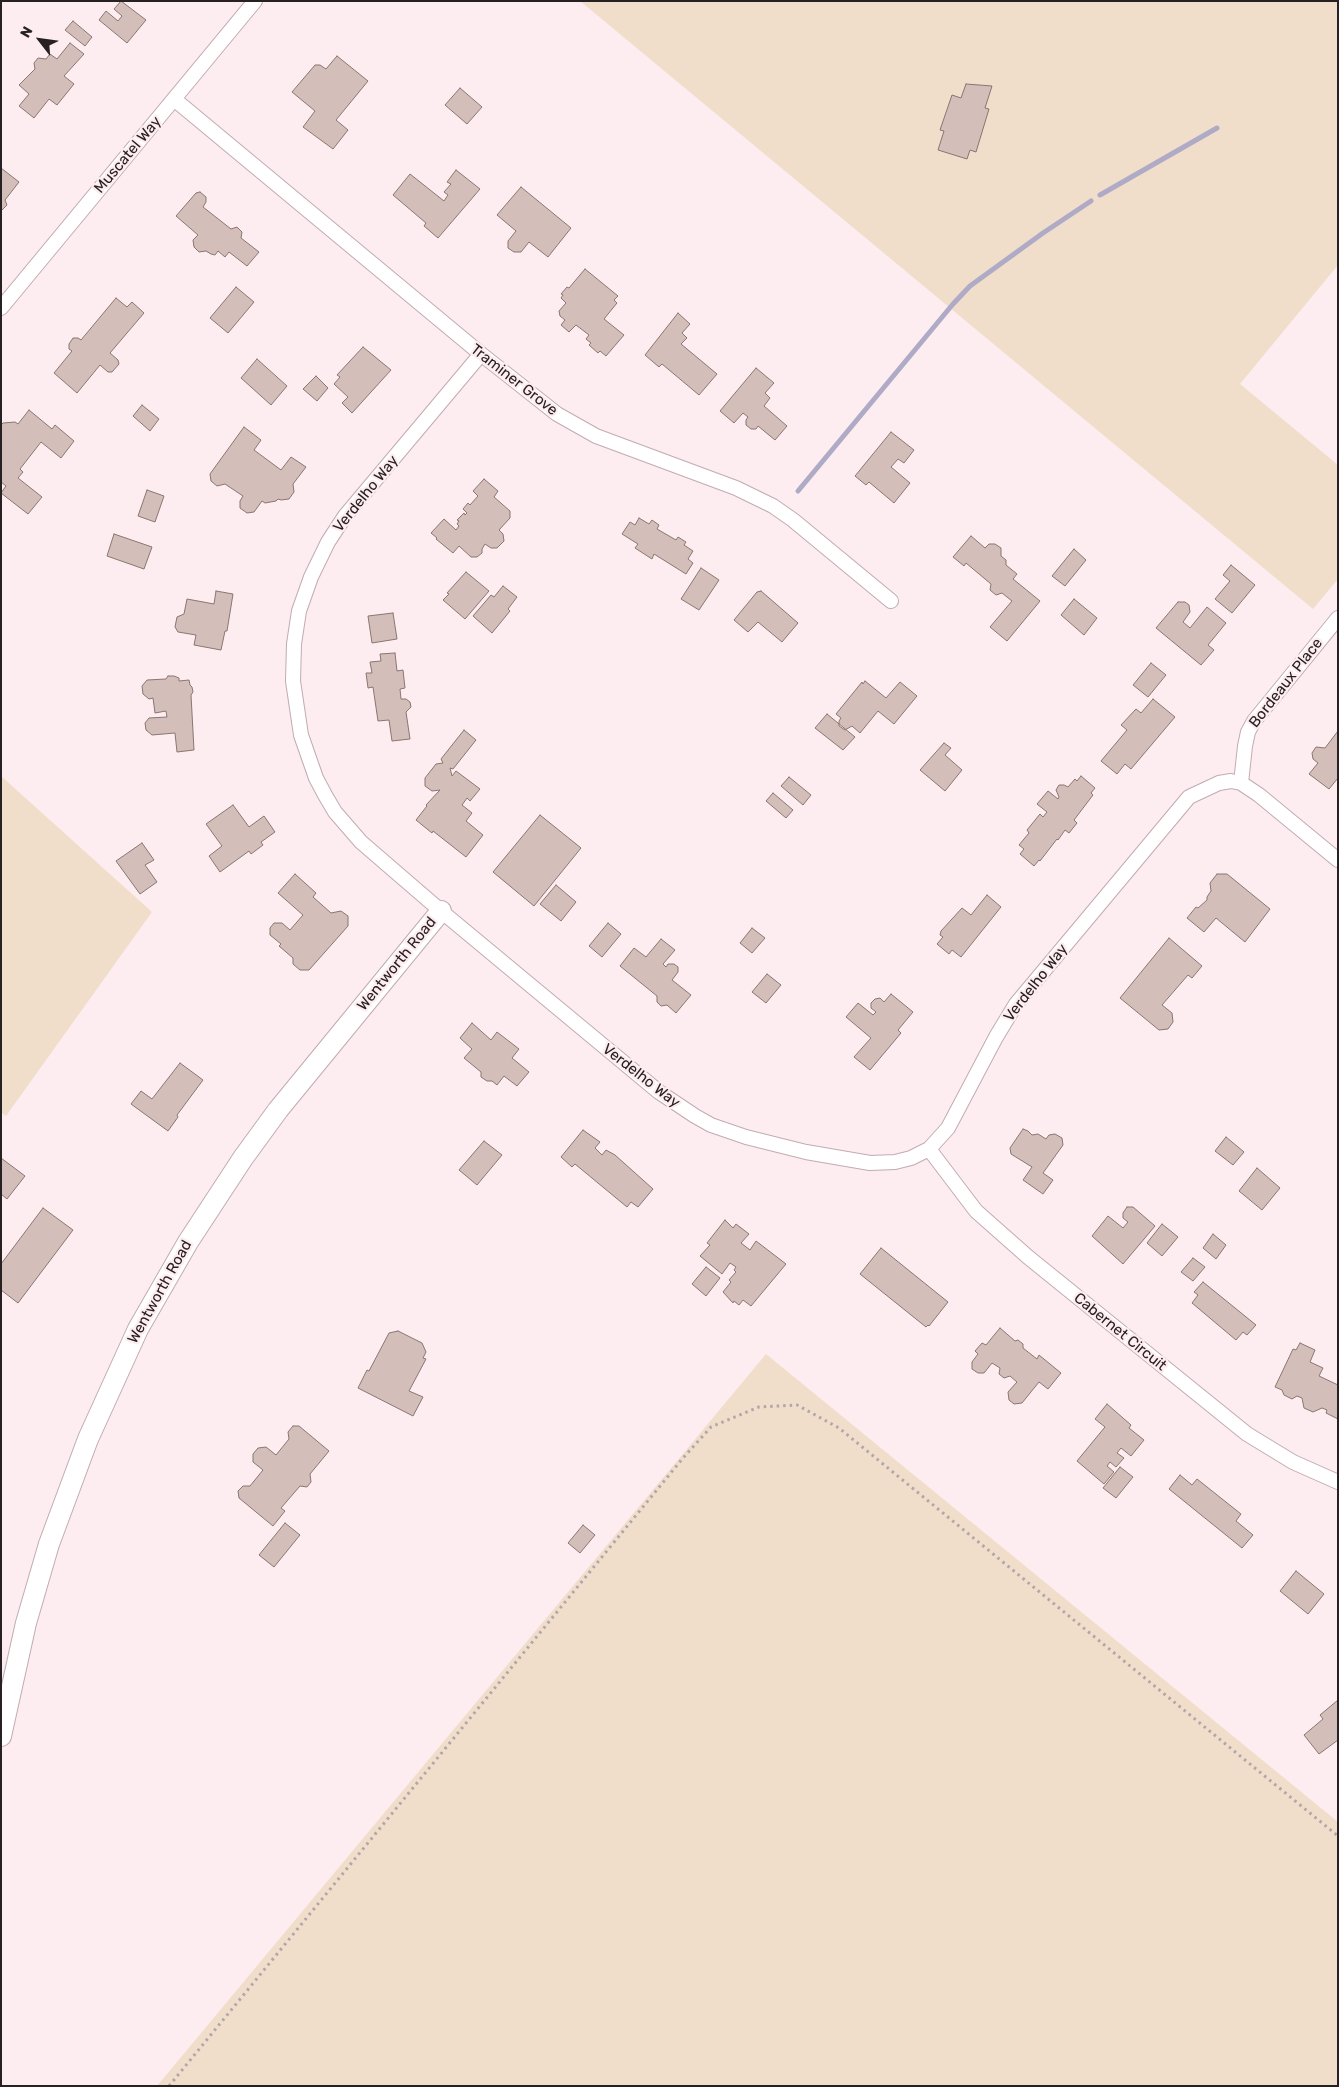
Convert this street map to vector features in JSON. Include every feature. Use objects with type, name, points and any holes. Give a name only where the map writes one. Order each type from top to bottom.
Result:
[{"type":"street","name":"Muscatel Way","points":[[1,308],[255,1]]},
{"type":"street","name":"Traminer Grove","points":[[174,99],[540,402],[577,426],[621,446],[736,488],[773,506],[793,520],[891,600]]},
{"type":"street","name":"Verdelho Way","points":[[480,354],[345,516],[328,542],[311,577],[299,611],[294,644],[293,681],[301,735],[316,778],[325,795],[335,812],[361,842],[659,1092],[687,1112],[711,1125],[764,1142],[870,1163],[895,1162],[911,1158],[929,1149],[948,1128],[996,1036],[1016,1004],[1183,803],[1198,791],[1219,783],[1241,782]]},
{"type":"street","name":"Bordeaux Place","points":[[1241,782],[1245,746],[1248,732],[1254,721],[1338,618]]},
{"type":"street","points":[[1241,782],[1338,860]]},
{"type":"street","name":"Wentworth Road","points":[[1,1736],[26,1623],[49,1544],[88,1438],[138,1329],[193,1234],[243,1158],[284,1103],[441,911]]},
{"type":"street","name":"Cabernet Circuit","points":[[929,1149],[976,1211],[1028,1257],[1247,1434],[1293,1462],[1338,1482]]},
{"type":"path","points":[[168,2086],[683,1458],[711,1428],[759,1407],[796,1405],[839,1428],[1338,1836]]},
{"type":"shaded area","points":[[580,1],[1338,1],[1338,265],[1240,384],[1338,465],[1338,579],[1313,609]]},
{"type":"shaded area","points":[[1,776],[152,912],[6,1116],[1,1112]]},
{"type":"shaded area","points":[[766,1354],[1338,1822],[1338,2086],[157,2086]]},
{"type":"building","points":[[121,1],[146,20],[127,43],[99,20],[106,11],[118,21],[122,16],[114,9]]},
{"type":"building","points":[[73,21],[92,37],[85,46],[65,30]]},
{"type":"building","points":[[70,43],[84,54],[64,76],[74,84],[57,105],[49,99],[34,118],[19,106],[29,94],[19,85],[35,69],[34,63],[38,58],[46,59],[50,54],[57,59]]},
{"type":"building","points":[[337,56],[368,81],[336,120],[348,130],[333,149],[303,127],[315,111],[292,92],[315,65],[320,65],[326,69]]},
{"type":"building","points":[[966,84],[992,86],[985,108],[989,109],[976,152],[970,150],[967,159],[938,150],[944,131],[940,130],[952,95],[961,98]]},
{"type":"building","points":[[460,88],[482,107],[467,124],[445,105]]},
{"type":"building","points":[[1,168],[19,182],[5,200],[7,205],[1,211]]},
{"type":"building","points":[[456,170],[480,189],[438,238],[424,226],[426,223],[393,195],[410,174],[444,201],[448,195],[444,192],[451,184],[447,182]]},
{"type":"building","points":[[521,187],[571,228],[548,257],[529,242],[521,252],[514,252],[508,248],[508,241],[516,231],[497,215]]},
{"type":"building","points":[[200,192],[206,197],[203,207],[231,229],[237,227],[242,232],[241,238],[259,252],[247,266],[229,252],[225,257],[218,251],[215,255],[206,251],[199,252],[194,247],[193,240],[198,235],[176,216],[196,193]]},
{"type":"building","points":[[585,269],[618,296],[614,300],[617,303],[604,319],[624,335],[606,356],[600,351],[598,353],[589,345],[591,343],[586,339],[589,335],[576,325],[569,332],[561,325],[565,320],[560,316],[559,311],[566,303],[561,298],[563,295],[561,294],[567,287],[569,288]]},
{"type":"building","points":[[236,287],[254,302],[228,333],[210,318]]},
{"type":"building","points":[[116,298],[127,307],[132,302],[144,313],[110,353],[118,360],[119,364],[112,372],[108,372],[100,365],[77,393],[54,373],[72,351],[69,349],[69,344],[73,338],[81,340]]},
{"type":"building","points":[[678,313],[690,324],[682,333],[687,338],[681,344],[717,374],[699,395],[662,364],[659,367],[645,355]]},
{"type":"building","points":[[363,347],[391,370],[352,413],[342,403],[348,397],[334,384],[340,377],[337,375]]},
{"type":"building","points":[[257,359],[287,386],[271,405],[241,378]]},
{"type":"building","points":[[756,368],[774,383],[765,393],[770,398],[764,406],[787,426],[775,440],[758,426],[756,429],[751,429],[746,425],[748,417],[743,413],[734,423],[720,411]]},
{"type":"building","points":[[316,376],[328,388],[317,401],[303,389]]},
{"type":"building","points":[[142,405],[159,419],[150,431],[133,416]]},
{"type":"building","points":[[29,410],[52,429],[55,425],[74,441],[61,458],[41,442],[20,469],[23,472],[18,478],[42,497],[28,514],[1,493],[6,486],[1,482],[1,425],[3,423],[15,422],[18,424]]},
{"type":"building","points":[[244,427],[261,440],[254,450],[281,470],[291,457],[306,467],[293,484],[294,492],[289,499],[278,499],[265,503],[262,501],[254,512],[247,513],[240,508],[240,501],[243,496],[225,484],[217,486],[211,481],[210,474]]},
{"type":"building","points":[[891,432],[914,450],[904,463],[898,459],[891,467],[910,483],[894,503],[869,482],[866,485],[855,476]]},
{"type":"building","points":[[484,479],[498,491],[494,497],[510,511],[510,518],[499,530],[503,534],[504,541],[497,548],[491,548],[485,544],[482,553],[477,557],[471,557],[459,546],[453,553],[431,533],[444,519],[456,530],[459,526],[457,524],[459,521],[457,520],[464,513],[465,515],[467,513],[463,509],[468,503],[470,505],[478,496],[473,491]]},
{"type":"building","points":[[147,490],[164,496],[155,522],[138,516]]},
{"type":"building","points":[[639,518],[649,524],[652,520],[659,525],[657,529],[676,540],[678,537],[686,542],[684,545],[693,551],[688,559],[693,563],[686,574],[654,554],[652,559],[635,548],[638,544],[622,534],[630,522],[635,525]]},
{"type":"building","points":[[114,534],[152,547],[144,569],[107,556]]},
{"type":"building","points":[[971,536],[985,548],[989,544],[995,544],[1001,548],[1001,556],[1006,560],[1006,565],[1017,574],[1013,579],[1040,601],[1007,641],[990,627],[1012,601],[1002,593],[996,595],[990,590],[991,584],[966,563],[964,566],[953,557]]},
{"type":"building","points":[[1074,549],[1086,560],[1065,586],[1052,576]]},
{"type":"building","points":[[1231,565],[1255,585],[1232,613],[1215,599],[1230,581],[1223,575]]},
{"type":"building","points":[[701,568],[719,580],[699,610],[681,599]]},
{"type":"building","points":[[466,572],[489,591],[465,619],[443,600]]},
{"type":"building","points":[[503,586],[517,597],[508,609],[510,611],[492,633],[473,616],[491,595],[494,597]]},
{"type":"building","points":[[216,591],[233,594],[227,631],[225,631],[221,650],[194,645],[196,635],[178,632],[175,627],[177,617],[184,614],[187,599],[214,604]]},
{"type":"building","points":[[761,591],[798,623],[782,642],[758,622],[748,632],[734,620],[757,592]]},
{"type":"building","points":[[1074,599],[1097,618],[1084,635],[1061,615]]},
{"type":"building","points":[[1178,602],[1185,602],[1189,605],[1190,612],[1183,622],[1190,628],[1207,607],[1226,623],[1208,645],[1214,650],[1201,665],[1156,628]]},
{"type":"building","points":[[393,613],[397,639],[372,643],[368,616]]},
{"type":"building","points":[[395,653],[397,671],[403,670],[405,688],[400,689],[401,699],[406,699],[410,702],[411,707],[406,712],[410,739],[392,741],[389,720],[378,721],[373,687],[368,688],[366,673],[372,673],[370,662],[381,661],[380,654]]},
{"type":"building","points":[[1151,663],[1166,675],[1148,697],[1133,685]]},
{"type":"building","points":[[168,676],[179,678],[179,681],[189,680],[192,687],[194,750],[177,752],[175,733],[152,735],[146,730],[145,723],[149,718],[167,717],[166,711],[155,713],[153,698],[149,699],[143,694],[142,686],[147,680],[166,679]]},
{"type":"building","points":[[865,681],[886,698],[900,682],[917,696],[894,724],[878,711],[860,733],[852,726],[845,730],[839,726],[841,718],[836,714],[862,682],[863,684]]},
{"type":"building","points":[[1153,699],[1175,717],[1131,769],[1125,764],[1117,774],[1101,761],[1127,730],[1121,725],[1136,709],[1141,713]]},
{"type":"building","points":[[827,714],[855,737],[843,750],[815,728]]},
{"type":"building","points":[[464,730],[476,740],[453,769],[450,768],[452,776],[456,771],[480,789],[470,801],[467,798],[462,805],[472,813],[466,821],[483,835],[466,857],[416,820],[426,805],[440,790],[432,791],[425,786],[425,778],[436,764],[443,763],[441,759]]},
{"type":"building","points":[[1338,731],[1338,778],[1329,789],[1309,774],[1318,763],[1313,759],[1312,753],[1316,747],[1325,748]]},
{"type":"building","points":[[944,743],[951,748],[945,755],[962,770],[945,791],[920,770]]},
{"type":"building","points":[[1081,776],[1095,788],[1091,793],[1093,795],[1074,820],[1077,823],[1069,833],[1065,830],[1034,866],[1020,854],[1024,849],[1019,845],[1029,833],[1027,830],[1040,814],[1043,817],[1047,812],[1037,804],[1048,791],[1058,799],[1056,790],[1059,785],[1068,787],[1075,779],[1077,781]]},
{"type":"building","points":[[789,777],[811,795],[803,805],[781,786]]},
{"type":"building","points":[[773,793],[793,810],[786,818],[766,801]]},
{"type":"building","points":[[233,805],[249,827],[264,816],[275,832],[261,842],[263,845],[251,854],[249,851],[220,872],[209,856],[222,846],[206,824]]},
{"type":"building","points":[[540,815],[581,848],[534,906],[493,872]]},
{"type":"building","points":[[142,843],[154,860],[145,865],[157,882],[140,894],[116,861]]},
{"type":"building","points":[[295,874],[316,893],[313,897],[331,913],[341,911],[348,916],[348,926],[309,970],[300,970],[293,964],[293,958],[270,935],[270,928],[274,923],[282,923],[290,930],[303,915],[278,893]]},
{"type":"building","points":[[1217,874],[1227,874],[1270,909],[1245,942],[1216,918],[1204,932],[1187,918],[1196,907],[1198,908],[1207,900],[1211,891],[1210,883]]},
{"type":"building","points":[[556,885],[576,902],[561,921],[540,904]]},
{"type":"building","points":[[987,895],[1001,907],[961,957],[952,950],[949,954],[937,944],[943,937],[940,935],[941,931],[962,908],[971,915]]},
{"type":"building","points":[[608,923],[621,934],[602,957],[589,946]]},
{"type":"building","points":[[752,928],[765,938],[752,953],[740,943]]},
{"type":"building","points":[[1169,938],[1202,966],[1192,978],[1188,975],[1162,1005],[1172,1013],[1173,1022],[1168,1029],[1159,1030],[1120,998]]},
{"type":"building","points":[[661,939],[675,950],[663,964],[666,967],[668,964],[674,964],[678,967],[678,972],[672,980],[691,995],[676,1013],[667,1005],[661,1006],[657,1002],[657,996],[620,966],[634,948],[646,957]]},
{"type":"building","points":[[767,974],[781,985],[766,1003],[752,992]]},
{"type":"building","points":[[891,994],[913,1012],[898,1030],[901,1033],[870,1070],[854,1057],[871,1038],[846,1017],[858,1003],[873,1015],[876,1012],[871,1008],[871,1003],[875,999],[880,998],[884,1002]]},
{"type":"building","points":[[472,1023],[491,1040],[497,1032],[519,1049],[512,1058],[529,1072],[517,1086],[504,1076],[497,1085],[492,1081],[487,1081],[481,1077],[481,1072],[464,1058],[472,1049],[460,1038]]},
{"type":"building","points":[[180,1063],[203,1080],[177,1115],[178,1117],[168,1131],[131,1104],[141,1091],[152,1099]]},
{"type":"building","points":[[1023,1129],[1032,1135],[1038,1134],[1046,1139],[1049,1135],[1055,1134],[1062,1138],[1063,1145],[1043,1173],[1053,1180],[1043,1194],[1023,1180],[1032,1167],[1011,1154],[1010,1148]]},
{"type":"building","points":[[583,1130],[600,1142],[595,1148],[602,1155],[606,1150],[615,1155],[653,1189],[638,1207],[631,1202],[627,1207],[575,1164],[572,1167],[561,1157]]},
{"type":"building","points":[[1226,1137],[1244,1152],[1233,1165],[1215,1151]]},
{"type":"building","points":[[484,1141],[502,1155],[477,1185],[459,1170]]},
{"type":"building","points":[[1,1158],[25,1176],[7,1199],[1,1194]]},
{"type":"building","points":[[1257,1168],[1280,1188],[1262,1210],[1239,1191]]},
{"type":"building","points":[[1127,1207],[1133,1207],[1155,1226],[1123,1264],[1092,1236],[1108,1216],[1123,1228],[1128,1222],[1123,1218],[1123,1213]]},
{"type":"building","points":[[43,1208],[73,1230],[18,1303],[1,1290],[1,1264]]},
{"type":"building","points":[[725,1220],[733,1228],[736,1224],[749,1234],[741,1243],[750,1250],[756,1241],[786,1264],[751,1306],[743,1300],[739,1305],[734,1301],[733,1303],[723,1292],[731,1282],[729,1280],[736,1272],[734,1270],[736,1267],[730,1263],[722,1274],[700,1256],[710,1245],[707,1243]]},
{"type":"building","points":[[1162,1224],[1178,1237],[1162,1256],[1147,1243]]},
{"type":"building","points":[[1213,1234],[1226,1245],[1216,1259],[1203,1248]]},
{"type":"building","points":[[881,1248],[948,1302],[929,1326],[926,1327],[860,1274]]},
{"type":"building","points":[[1193,1258],[1205,1267],[1193,1281],[1181,1272]]},
{"type":"building","points":[[706,1267],[720,1278],[706,1296],[692,1284]]},
{"type":"building","points":[[1203,1282],[1256,1325],[1247,1335],[1243,1332],[1236,1340],[1192,1303],[1198,1295],[1194,1292]]},
{"type":"building","points":[[1000,1328],[1015,1341],[1018,1340],[1023,1344],[1023,1348],[1037,1359],[1039,1355],[1061,1373],[1048,1389],[1039,1382],[1022,1403],[1014,1404],[1009,1400],[1008,1392],[1017,1382],[1010,1376],[1004,1378],[999,1374],[1000,1368],[992,1363],[984,1373],[978,1373],[972,1369],[972,1362],[978,1354],[975,1351],[982,1343],[986,1345]]},
{"type":"building","points":[[398,1331],[422,1343],[426,1352],[423,1358],[426,1359],[409,1391],[423,1397],[413,1416],[358,1388],[389,1333]]},
{"type":"building","points":[[1300,1343],[1315,1350],[1310,1362],[1323,1368],[1319,1376],[1338,1385],[1338,1419],[1326,1413],[1327,1410],[1322,1408],[1313,1412],[1304,1408],[1302,1398],[1297,1396],[1292,1399],[1284,1395],[1282,1390],[1275,1387],[1293,1349],[1296,1350]]},
{"type":"building","points":[[1107,1404],[1131,1425],[1129,1428],[1144,1440],[1131,1456],[1121,1448],[1117,1453],[1124,1458],[1116,1467],[1110,1462],[1107,1466],[1114,1472],[1104,1484],[1077,1461],[1105,1427],[1095,1419]]},
{"type":"building","points":[[293,1426],[299,1426],[329,1451],[310,1474],[311,1482],[307,1487],[300,1486],[281,1508],[285,1511],[273,1526],[239,1498],[238,1491],[243,1486],[250,1486],[263,1470],[253,1462],[253,1454],[258,1448],[266,1447],[276,1455],[289,1439],[288,1432]]},
{"type":"building","points":[[1120,1467],[1133,1477],[1116,1498],[1103,1488]]},
{"type":"building","points":[[1180,1475],[1192,1485],[1197,1479],[1241,1514],[1236,1521],[1253,1535],[1242,1548],[1169,1489]]},
{"type":"building","points":[[285,1523],[300,1535],[274,1567],[259,1555]]},
{"type":"building","points":[[583,1525],[595,1535],[580,1553],[568,1543]]},
{"type":"building","points":[[1296,1571],[1324,1594],[1308,1614],[1280,1591]]},
{"type":"building","points":[[1338,1700],[1338,1740],[1319,1754],[1304,1735],[1323,1719],[1320,1715]]},
{"type":"waterway","points":[[1100,195],[1217,128]]},
{"type":"waterway","points":[[798,491],[970,286],[1091,201]]}]
